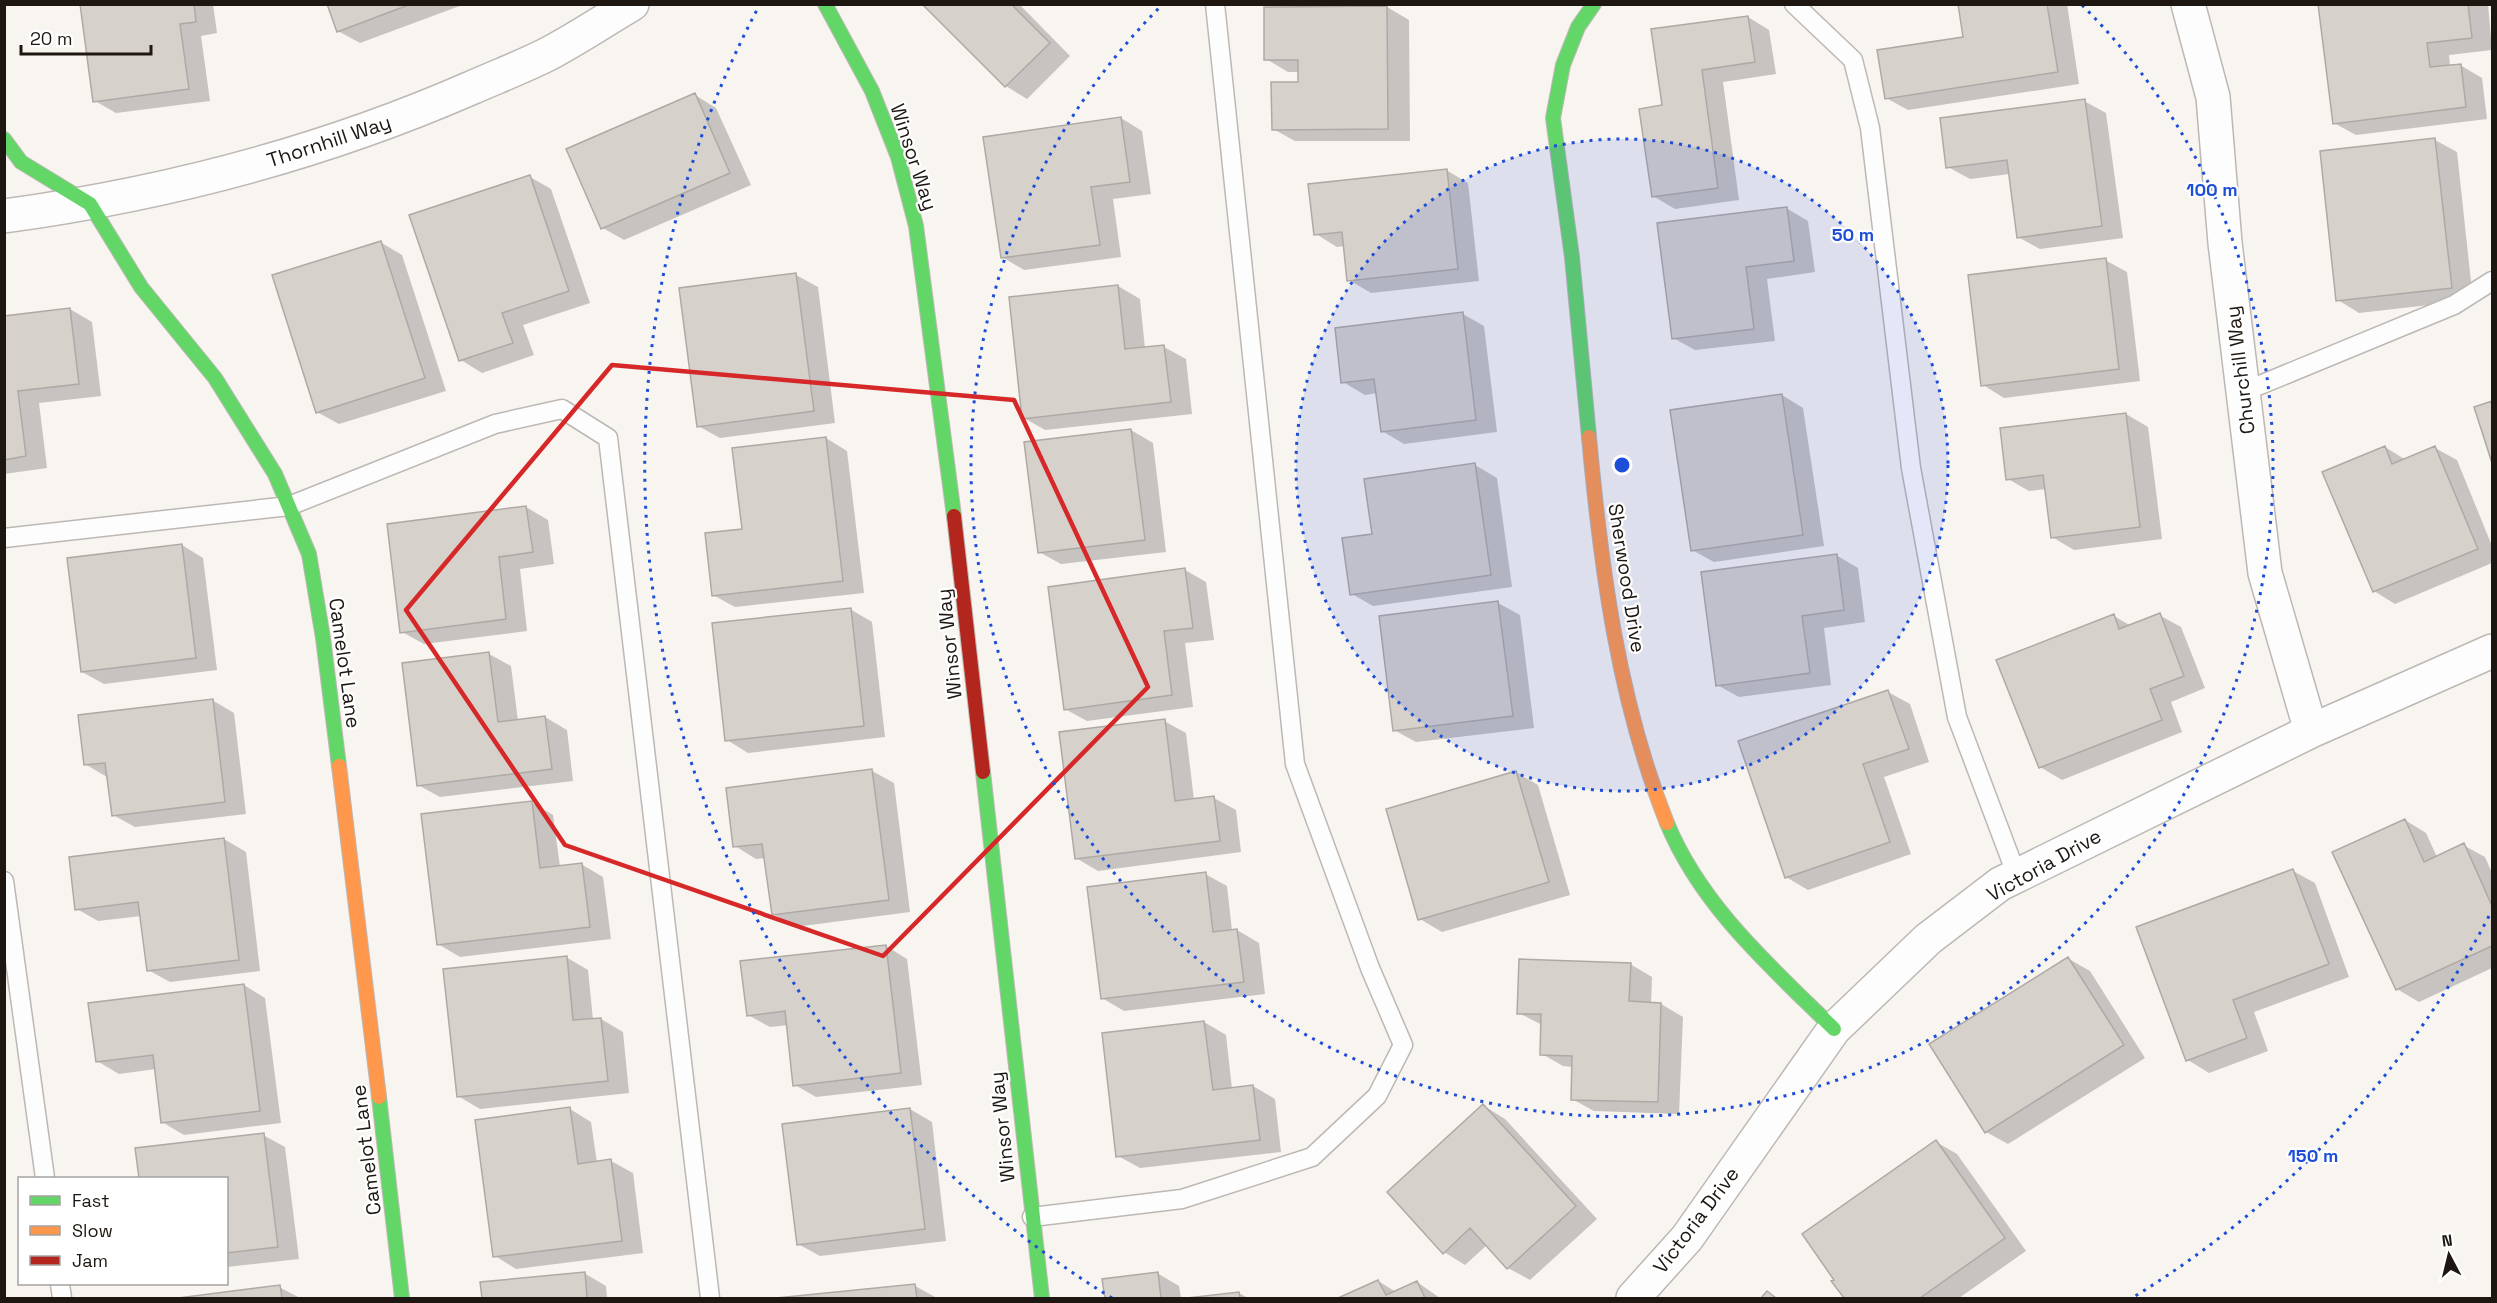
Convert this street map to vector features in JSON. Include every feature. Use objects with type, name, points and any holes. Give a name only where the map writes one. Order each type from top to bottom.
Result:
[{"type":"street","name":"Thornhill Way","points":[[4,216],[90,204],[221,175],[332,143],[434,104],[546,55],[632,4]]},
{"type":"street","name":"Winsor Way","points":[[825,4],[872,91],[898,157],[916,226],[951,488],[1042,1299]]},
{"type":"street","name":"Sherwood Drive","points":[[1594,4],[1578,27],[1563,66],[1553,118],[1572,257],[1598,539],[1628,703],[1646,770],[1670,830],[1708,898],[1766,962],[1834,1029]]},
{"type":"street","name":"Churchill Way","points":[[2188,4],[2213,97],[2225,243],[2265,573],[2311,731]]},
{"type":"street","name":"Camelot Lane","points":[[4,139],[21,162],[90,204],[141,287],[215,378],[275,474],[309,554],[323,638],[402,1299]]},
{"type":"street","name":"Victoria Drive","points":[[1633,1299],[1687,1238],[1834,1029],[1928,939],[2000,885],[2017,876],[2311,731],[2493,651]]},
{"type":"lane","points":[[1032,1217],[1182,1199],[1312,1157],[1377,1096],[1402,1045],[1370,968],[1295,764],[1215,4]]},
{"type":"lane","points":[[1794,4],[1853,60],[1870,128],[1911,468],[1957,717],[2017,876]]},
{"type":"lane","points":[[2243,392],[2454,305],[2493,281]]},
{"type":"lane","points":[[4,538],[289,506],[495,424],[562,409],[608,438],[710,1299]]},
{"type":"lane","points":[[4,881],[45,1177]]},
{"type":"highlighted area","points":[[612,365],[1014,400],[1148,687],[883,956],[565,845],[406,610]]},
{"type":"building","points":[[80,4],[194,4],[196,22],[180,24],[189,89],[93,102]]},
{"type":"building","points":[[327,4],[411,4],[337,32]]},
{"type":"building","points":[[922,4],[1011,4],[1050,43],[1005,87]]},
{"type":"building","points":[[1958,4],[2047,4],[2058,72],[1885,99],[1877,50],[1963,37]]},
{"type":"building","points":[[2318,4],[2468,4],[2472,38],[2427,43],[2430,67],[2461,64],[2466,107],[2333,124]]},
{"type":"building","points":[[1387,6],[1388,129],[1272,130],[1271,82],[1298,82],[1298,60],[1264,60],[1264,7]]},
{"type":"building","points":[[1748,16],[1755,62],[1702,70],[1718,188],[1652,197],[1639,109],[1662,105],[1651,29]]},
{"type":"building","points":[[695,93],[730,173],[601,229],[566,149]]},
{"type":"building","points":[[2085,99],[2102,226],[2017,238],[2007,160],[1946,168],[1940,118]]},
{"type":"building","points":[[1121,117],[1130,182],[1091,187],[1100,245],[1001,258],[983,137]]},
{"type":"building","points":[[2435,138],[2452,288],[2336,301],[2320,151]]},
{"type":"building","points":[[1447,169],[1458,269],[1347,281],[1342,232],[1314,235],[1308,184]]},
{"type":"building","points":[[530,175],[569,291],[502,313],[513,343],[459,361],[409,215]]},
{"type":"building","points":[[1787,207],[1794,261],[1746,267],[1754,329],[1672,339],[1657,223]]},
{"type":"building","points":[[381,241],[425,378],[316,413],[272,275]]},
{"type":"building","points":[[2106,258],[2119,369],[1981,386],[1968,275]]},
{"type":"building","points":[[796,273],[814,411],[697,427],[679,288]]},
{"type":"building","points":[[1118,285],[1125,349],[1164,345],[1171,402],[1022,419],[1009,297]]},
{"type":"building","points":[[70,308],[79,384],[18,391],[26,456],[4,460],[4,316]]},
{"type":"building","points":[[1463,312],[1476,420],[1381,432],[1374,379],[1341,383],[1335,328]]},
{"type":"building","points":[[1782,394],[1803,535],[1691,551],[1670,410]]},
{"type":"building","points":[[2492,401],[2492,463],[2474,407]]},
{"type":"building","points":[[2126,413],[2140,527],[2051,538],[2043,475],[2006,480],[2000,428]]},
{"type":"building","points":[[1131,429],[1145,540],[1038,553],[1024,442]]},
{"type":"building","points":[[826,437],[843,581],[712,596],[705,533],[742,529],[732,448]]},
{"type":"building","points":[[2385,446],[2392,464],[2435,446],[2478,549],[2373,592],[2322,472]]},
{"type":"building","points":[[1475,463],[1491,575],[1350,595],[1342,538],[1372,534],[1364,479]]},
{"type":"building","points":[[526,506],[533,552],[499,557],[506,619],[400,633],[387,524]]},
{"type":"building","points":[[182,544],[196,658],[81,672],[67,558]]},
{"type":"building","points":[[1837,554],[1844,610],[1802,616],[1810,673],[1716,686],[1701,572]]},
{"type":"building","points":[[1185,568],[1193,628],[1164,631],[1172,695],[1064,710],[1048,587]]},
{"type":"building","points":[[1498,601],[1513,716],[1393,731],[1379,616]]},
{"type":"building","points":[[851,608],[864,726],[725,741],[712,623]]},
{"type":"building","points":[[2160,613],[2184,676],[2150,689],[2162,720],[2039,768],[1996,660],[2114,614],[2119,629]]},
{"type":"building","points":[[489,652],[498,722],[545,716],[552,769],[417,786],[402,663]]},
{"type":"building","points":[[1888,690],[1909,749],[1863,764],[1890,842],[1785,878],[1738,741]]},
{"type":"building","points":[[213,699],[225,802],[112,816],[105,763],[84,765],[78,715]]},
{"type":"building","points":[[1165,719],[1175,801],[1214,796],[1220,841],[1075,859],[1059,732]]},
{"type":"building","points":[[872,769],[889,900],[772,915],[762,844],[733,847],[726,788]]},
{"type":"building","points":[[1516,771],[1549,882],[1418,920],[1386,809]]},
{"type":"building","points":[[532,801],[540,868],[582,863],[590,927],[437,945],[421,814]]},
{"type":"building","points":[[2405,819],[2424,862],[2464,843],[2492,906],[2492,946],[2396,990],[2332,852]]},
{"type":"building","points":[[224,838],[239,960],[147,971],[138,902],[75,910],[69,857]]},
{"type":"building","points":[[2293,869],[2329,964],[2233,1000],[2247,1038],[2186,1061],[2136,927]]},
{"type":"building","points":[[1206,872],[1213,932],[1237,929],[1244,982],[1101,999],[1087,887]]},
{"type":"building","points":[[886,945],[901,1073],[793,1086],[785,1011],[747,1016],[740,961]]},
{"type":"building","points":[[567,956],[573,1020],[601,1018],[608,1081],[457,1097],[443,969]]},
{"type":"building","points":[[2068,957],[2124,1045],[1985,1133],[1929,1044]]},
{"type":"building","points":[[1519,959],[1631,963],[1629,1001],[1661,1003],[1658,1102],[1571,1100],[1572,1056],[1540,1055],[1541,1014],[1517,1014]]},
{"type":"building","points":[[244,984],[260,1111],[161,1123],[153,1055],[96,1062],[88,1003]]},
{"type":"building","points":[[1204,1021],[1213,1090],[1253,1085],[1260,1140],[1116,1157],[1102,1033]]},
{"type":"building","points":[[1483,1104],[1576,1206],[1507,1269],[1470,1228],[1443,1254],[1387,1192]]},
{"type":"building","points":[[570,1107],[578,1164],[611,1159],[622,1241],[493,1257],[475,1120]]},
{"type":"building","points":[[910,1108],[925,1229],[797,1245],[782,1124]]},
{"type":"building","points":[[264,1133],[278,1247],[228,1253],[228,1177],[139,1177],[135,1148]]},
{"type":"building","points":[[1936,1140],[2005,1238],[1920,1298],[1844,1298],[1802,1234]]},
{"type":"building","points":[[585,1272],[587,1298],[482,1298],[480,1282]]},
{"type":"building","points":[[1158,1272],[1161,1298],[1105,1298],[1102,1279]]},
{"type":"building","points":[[1378,1280],[1386,1295],[1417,1281],[1425,1298],[1338,1298]]},
{"type":"building","points":[[915,1284],[917,1298],[776,1298]]},
{"type":"building","points":[[280,1285],[282,1298],[178,1298]]},
{"type":"building","points":[[1767,1291],[1776,1298],[1761,1298]]},
{"type":"building","points":[[1239,1292],[1240,1298],[1187,1298]]},
{"type":"traffic: fast","points":[[825,4],[872,91],[898,157],[916,226],[954,516]]},
{"type":"traffic: fast","points":[[1589,437],[1572,257],[1553,118],[1563,65],[1578,27],[1594,4]]},
{"type":"traffic: fast","points":[[4,139],[21,162],[90,204],[141,287],[215,378],[275,474],[309,554],[323,638],[339,766]]},
{"type":"traffic: fast","points":[[983,772],[1042,1298]]},
{"type":"traffic: fast","points":[[1667,823],[1681,853],[1718,908],[1762,958],[1834,1029]]},
{"type":"traffic: fast","points":[[379,1097],[402,1298]]},
{"type":"traffic: slow","points":[[1589,437],[1599,535],[1614,633],[1636,729],[1667,823]]},
{"type":"traffic: slow","points":[[339,766],[379,1097]]},
{"type":"traffic: jam","points":[[954,516],[983,772]]}]
